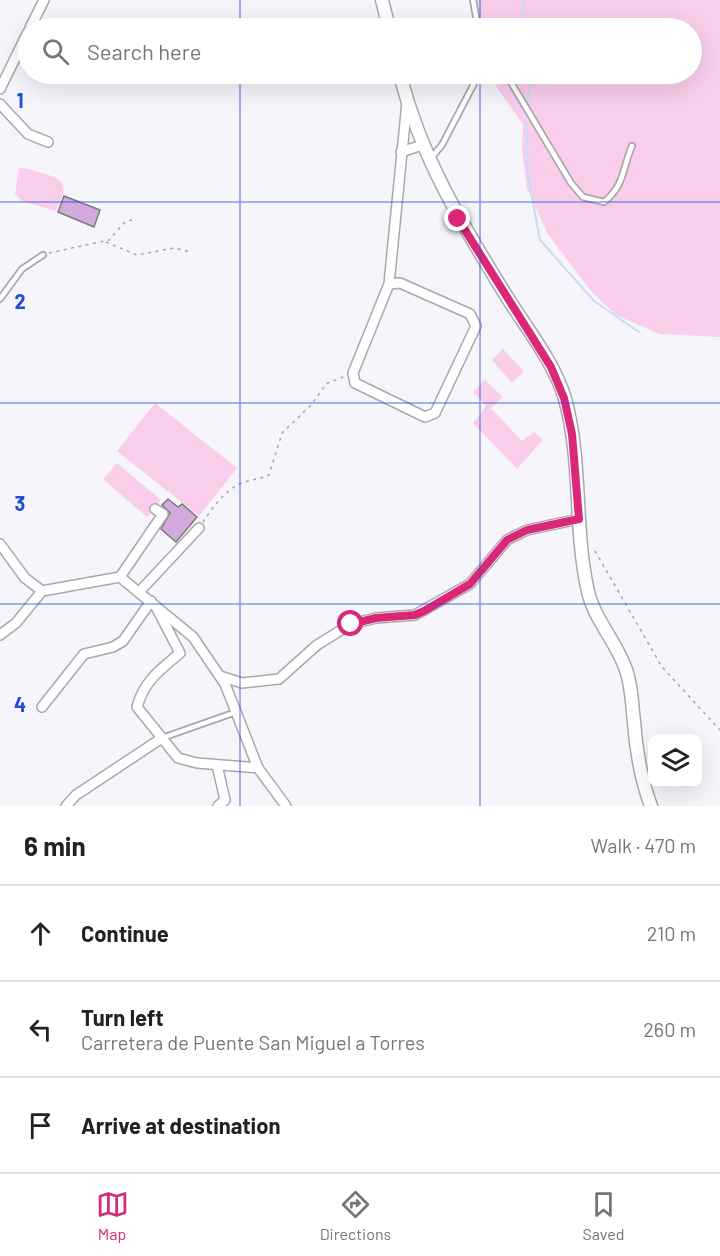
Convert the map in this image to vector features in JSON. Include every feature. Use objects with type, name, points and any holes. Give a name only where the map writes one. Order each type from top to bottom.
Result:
[{"type":"street","points":[[35,18],[44,0]]},
{"type":"street","points":[[382,0],[386,18]]},
{"type":"street","points":[[0,89],[18,52]]},
{"type":"street","points":[[402,84],[422,145],[458,219],[551,367],[564,398],[572,434],[579,519],[591,604],[619,653],[630,684],[637,747],[651,806]]},
{"type":"street","points":[[389,284],[400,283],[470,314],[476,326],[435,413],[425,417],[355,384],[353,373],[389,284],[407,102]]},
{"type":"street","points":[[0,104],[28,134],[48,142]]},
{"type":"street","points":[[401,152],[422,145]]},
{"type":"street","points":[[120,577],[163,514],[155,509]]},
{"type":"street","points":[[220,676],[242,683],[279,679],[317,645],[351,624],[376,618],[415,615],[470,584],[507,540],[527,530],[579,519]]},
{"type":"street","points":[[140,591],[199,528]]},
{"type":"street","points":[[0,544],[25,578],[42,591]]},
{"type":"street","points":[[0,635],[16,623],[42,591],[120,577],[140,591],[193,637],[220,676],[258,768],[286,806]]},
{"type":"street","points":[[42,707],[84,654],[113,647],[123,641],[153,603]]},
{"type":"street","points":[[153,603],[180,653],[148,680],[141,691],[138,707],[178,758],[197,764],[258,768]]},
{"type":"street","points":[[66,806],[76,795],[162,738]]},
{"type":"street","points":[[217,765],[225,800],[218,806]]},
{"type":"lane","points":[[473,0],[476,18]]},
{"type":"lane","points":[[430,160],[442,146],[474,84]]},
{"type":"lane","points":[[512,84],[571,183],[583,197],[604,202],[614,194],[619,187],[632,146]]},
{"type":"lane","points":[[0,299],[22,269],[43,255]]},
{"type":"lane","points":[[162,738],[236,712]]},
{"type":"path","points":[[43,255],[66,247],[113,237],[126,221],[132,220]]},
{"type":"path","points":[[104,240],[137,255],[174,248],[191,252]]},
{"type":"path","points":[[199,528],[230,491],[244,482],[258,480],[269,475],[282,433],[302,414],[326,384],[353,373]]},
{"type":"path","points":[[595,551],[662,667],[720,730]]},
{"type":"shaded area","points":[[472,0],[720,0],[720,337],[659,334],[616,315],[590,290],[547,233],[527,188],[522,151],[523,125],[495,84],[702,84],[702,18],[475,18]]},
{"type":"shaded area","points":[[19,168],[51,176],[62,183],[64,191],[55,211],[22,201],[15,194]]},
{"type":"shaded area","points":[[503,349],[524,371],[512,383],[492,360]]},
{"type":"shaded area","points":[[485,380],[503,397],[491,408],[522,441],[534,432],[543,440],[517,469],[473,423],[486,406],[473,392]]},
{"type":"shaded area","points":[[155,403],[237,468],[199,516],[117,451]]},
{"type":"shaded area","points":[[117,463],[161,500],[147,517],[103,479]]},
{"type":"building","points":[[64,196],[100,210],[94,227],[58,212]]},
{"type":"building","points":[[168,499],[178,507],[182,504],[197,517],[176,542],[161,529],[170,513],[162,505]]},
{"type":"waterway","points":[[522,18],[524,0]]},
{"type":"waterway","points":[[528,101],[529,84]]},
{"type":"waterway","points":[[527,122],[528,176],[540,240],[594,301],[639,332]]},
{"type":"route","points":[[351,624],[376,618],[415,615],[424,611],[470,584],[480,575],[507,540],[527,530],[579,519],[572,434],[564,398],[551,367],[458,219]]}]
